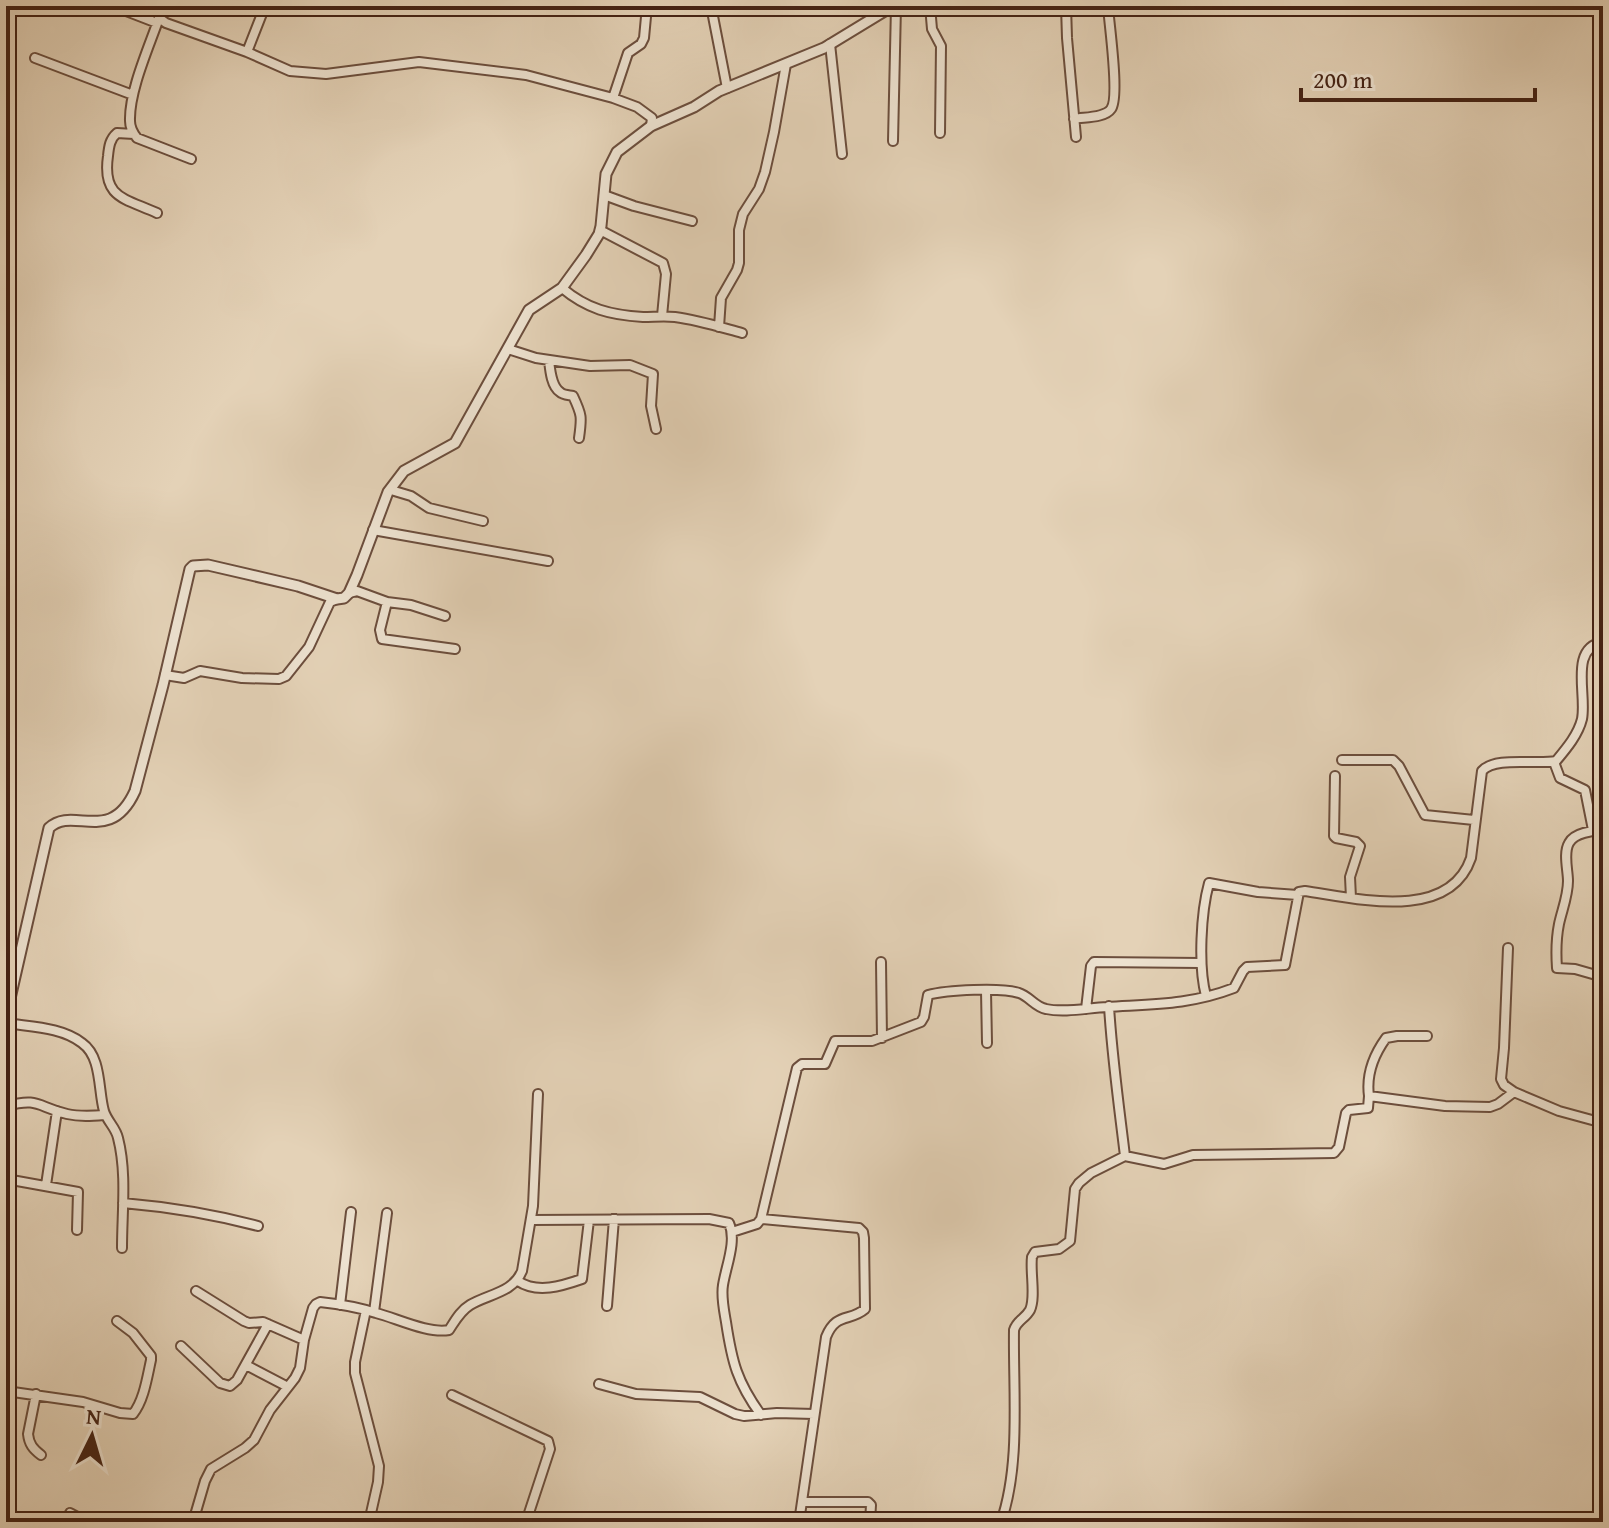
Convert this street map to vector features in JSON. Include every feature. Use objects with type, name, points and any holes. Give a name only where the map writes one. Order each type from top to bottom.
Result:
[{"type":"street","points":[[113,6],[247,52],[290,71],[326,74],[419,62],[526,75],[637,107],[652,118],[651,126]]},
{"type":"street","points":[[160,6],[158,21],[133,95],[129,122],[137,138],[191,159]]},
{"type":"street","points":[[247,52],[265,6]]},
{"type":"street","points":[[613,98],[628,53],[644,38],[647,6]]},
{"type":"street","points":[[711,6],[727,88]]},
{"type":"street","points":[[165,675],[184,678],[205,671],[242,678],[279,679],[286,676],[309,647],[330,602],[349,593],[391,490],[404,471],[455,443],[529,310],[562,288],[586,255],[600,230],[606,174],[617,152],[651,126],[727,88],[830,44],[895,6]]},
{"type":"street","points":[[893,141],[895,6]]},
{"type":"street","points":[[930,6],[932,29],[941,46],[940,133]]},
{"type":"street","points":[[1066,6],[1076,137]]},
{"type":"street","points":[[1074,119],[1107,113],[1113,107],[1115,87],[1108,6]]},
{"type":"street","points":[[830,44],[842,154]]},
{"type":"street","points":[[35,58],[133,95]]},
{"type":"street","points":[[719,327],[721,298],[739,263],[739,230],[743,214],[759,189],[765,172],[786,64]]},
{"type":"street","points":[[134,134],[117,133],[110,140],[107,158],[109,184],[116,193],[157,213]]},
{"type":"street","points":[[604,195],[692,221]]},
{"type":"street","points":[[600,230],[663,263],[666,274],[662,316]]},
{"type":"street","points":[[562,288],[576,300],[601,311],[695,321],[742,333]]},
{"type":"street","points":[[508,349],[536,358],[590,366],[630,365],[653,374],[651,406],[656,429]]},
{"type":"street","points":[[549,360],[555,386],[560,392],[573,396],[580,409],[582,422],[579,438]]},
{"type":"street","points":[[391,490],[411,496],[429,508],[483,521]]},
{"type":"street","points":[[373,530],[548,561]]},
{"type":"street","points":[[6,1016],[49,828],[55,823],[110,819],[128,805],[138,778],[188,575],[193,566],[223,568],[337,599]]},
{"type":"street","points":[[349,593],[357,591],[445,616]]},
{"type":"street","points":[[387,602],[380,630],[382,639],[455,649]]},
{"type":"street","points":[[732,1232],[757,1224],[761,1219],[797,1068],[802,1064],[825,1064],[835,1041],[872,1041],[924,1020],[926,998],[930,994],[1004,990],[1019,993],[1048,1009],[1171,1004],[1234,988],[1247,967],[1285,965],[1299,892],[1385,903],[1408,901],[1447,889],[1461,877],[1471,858],[1480,777],[1485,767],[1495,763],[1554,762],[1576,735],[1582,717],[1584,655],[1594,644],[1603,642]]},
{"type":"street","points":[[1342,760],[1393,760],[1425,815],[1474,820]]},
{"type":"street","points":[[1554,762],[1560,778],[1585,790],[1598,830],[1577,836],[1569,843],[1568,890],[1558,925],[1556,965],[1559,970],[1575,969],[1603,977]]},
{"type":"street","points":[[1335,776],[1334,836],[1360,846],[1350,877],[1351,898]]},
{"type":"street","points":[[1206,996],[1201,963],[1209,883],[1298,895]]},
{"type":"street","points":[[1508,948],[1501,1079],[1504,1085],[1559,1111],[1603,1123]]},
{"type":"street","points":[[881,962],[882,1038]]},
{"type":"street","points":[[1086,1009],[1094,962],[1201,963]]},
{"type":"street","points":[[986,991],[987,1043]]},
{"type":"street","points":[[1109,1006],[1125,1156]]},
{"type":"street","points":[[6,1023],[60,1032],[83,1043],[91,1051],[105,1115],[118,1138],[122,1171],[122,1248]]},
{"type":"street","points":[[1001,1522],[1013,1461],[1015,1325],[1026,1316],[1032,1305],[1032,1257],[1035,1252],[1066,1246],[1072,1235],[1074,1196],[1079,1183],[1091,1173],[1125,1156],[1164,1164],[1193,1155],[1334,1153],[1339,1147],[1346,1113],[1368,1108],[1370,1066],[1386,1038],[1427,1036]]},
{"type":"street","points":[[1369,1096],[1445,1106],[1490,1107],[1514,1092]]},
{"type":"street","points":[[193,1522],[211,1469],[254,1440],[270,1410],[300,1368],[304,1340],[316,1304],[320,1302],[370,1311],[443,1331],[449,1330],[467,1306],[518,1281],[535,1184],[538,1094]]},
{"type":"street","points":[[6,1106],[30,1101],[57,1111],[84,1116],[105,1115]]},
{"type":"street","points":[[46,1185],[57,1111]]},
{"type":"street","points":[[6,1179],[78,1192],[77,1230]]},
{"type":"street","points":[[123,1203],[184,1209],[258,1226]]},
{"type":"street","points":[[340,1305],[351,1212]]},
{"type":"street","points":[[369,1522],[379,1466],[355,1373],[355,1362],[370,1311],[387,1213]]},
{"type":"street","points":[[607,1306],[614,1219]]},
{"type":"street","points":[[761,1219],[859,1228],[863,1232],[865,1309],[834,1322],[826,1337],[799,1522]]},
{"type":"street","points":[[531,1220],[726,1221],[732,1232],[723,1284],[723,1308],[735,1370],[757,1411]]},
{"type":"street","points":[[518,1281],[535,1289],[582,1279],[589,1220]]},
{"type":"street","points":[[196,1291],[244,1321],[263,1322],[304,1340]]},
{"type":"street","points":[[6,1391],[83,1402],[133,1414],[144,1388],[151,1356],[133,1333],[117,1321]]},
{"type":"street","points":[[181,1346],[220,1383],[233,1384],[268,1324]]},
{"type":"street","points":[[246,1365],[288,1387]]},
{"type":"street","points":[[599,1384],[636,1394],[700,1397],[744,1416],[757,1411],[814,1414]]},
{"type":"street","points":[[36,1394],[28,1440],[41,1455]]},
{"type":"street","points":[[452,1395],[548,1441],[550,1449],[526,1522]]},
{"type":"street","points":[[802,1502],[868,1502],[871,1505],[870,1522]]},
{"type":"street","points":[[70,1513],[87,1522]]}]
